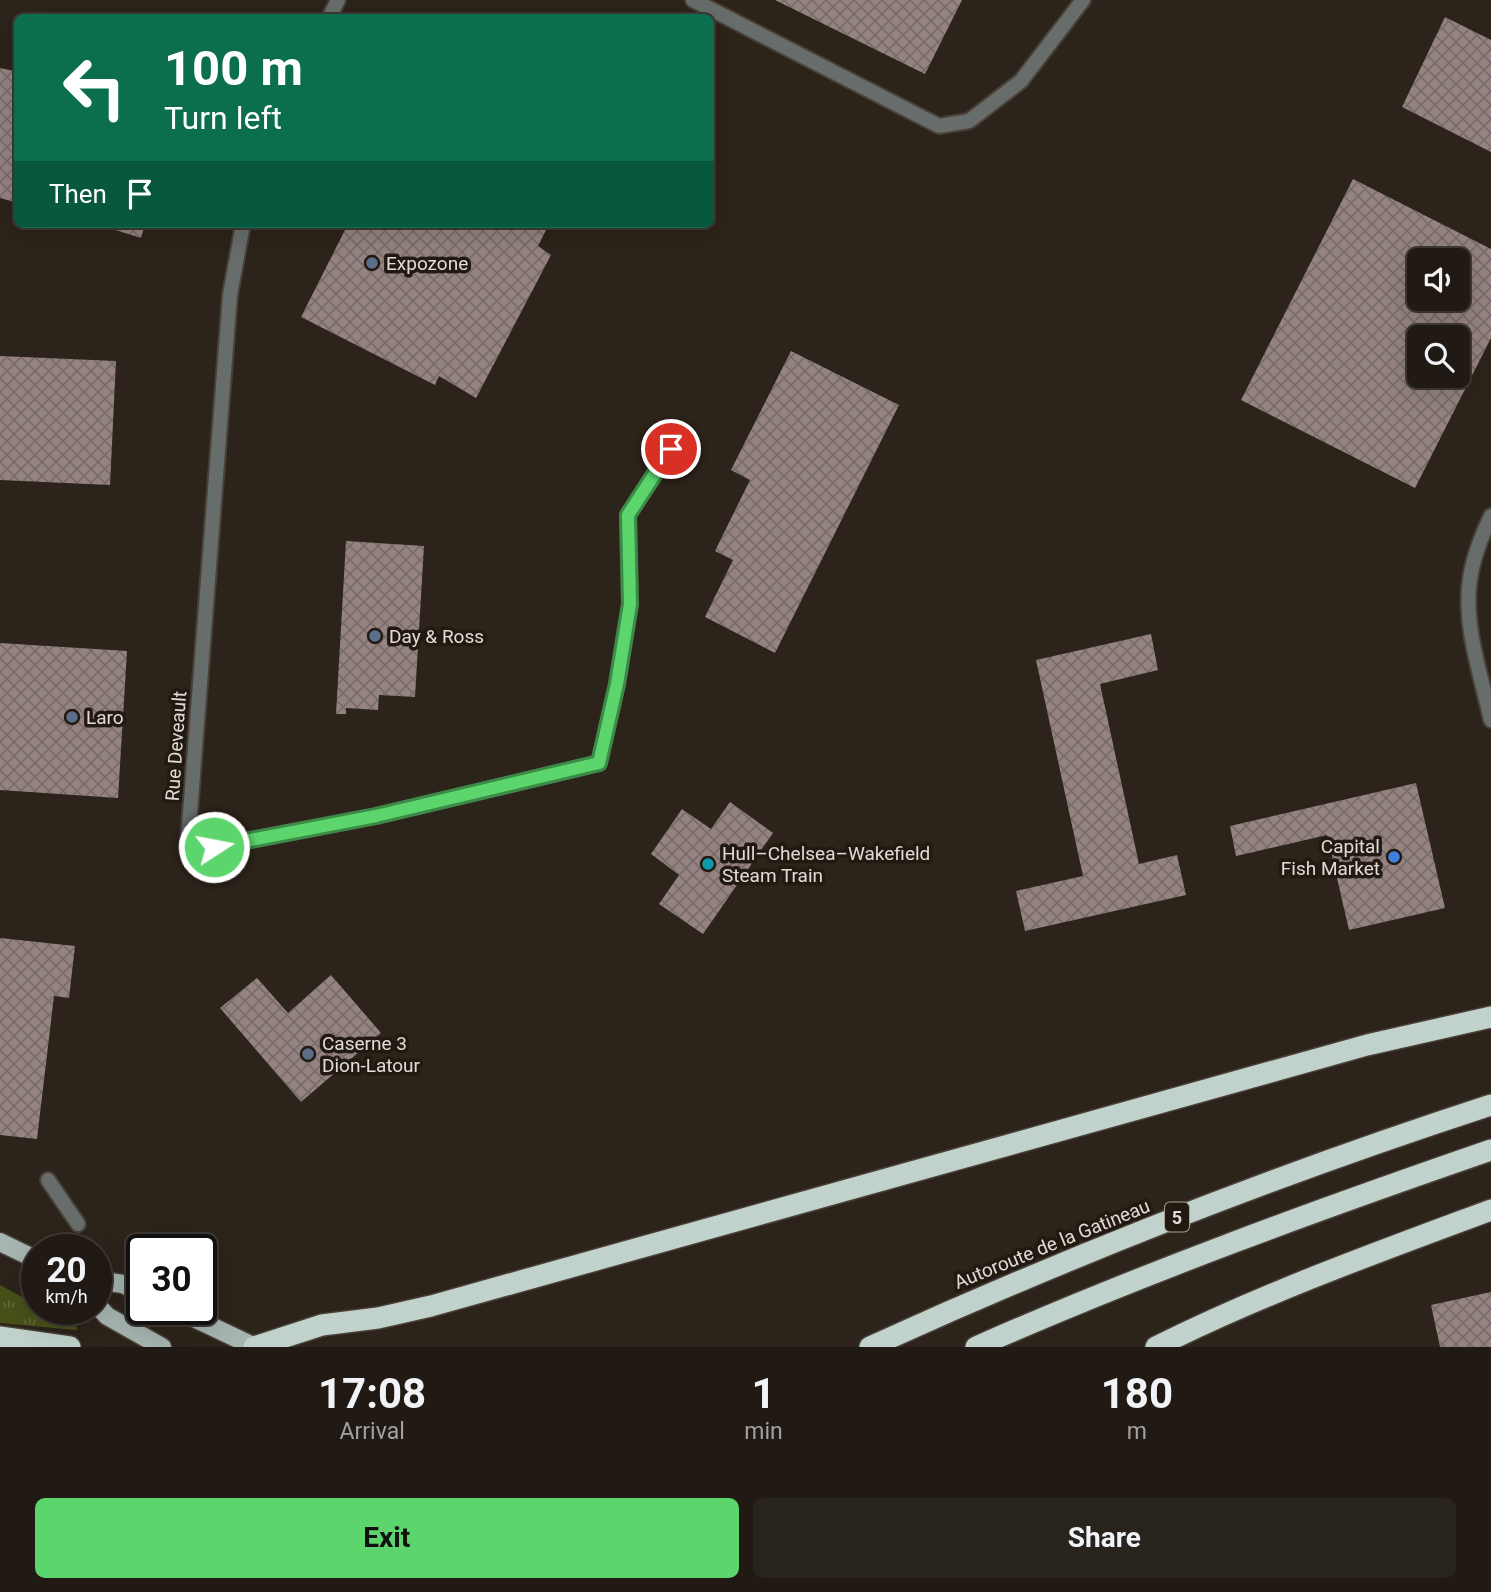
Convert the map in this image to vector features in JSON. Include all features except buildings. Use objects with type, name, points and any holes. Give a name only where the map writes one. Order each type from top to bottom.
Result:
[{"type":"highway","points":[[255,1347],[322,1325],[378,1318],[431,1306],[1367,1045],[1491,1017]]},
{"type":"highway","name":"Autoroute de la Gatineau","points":[[870,1347],[1026,1278],[1154,1226],[1338,1157],[1491,1105]]},
{"type":"highway","name":"5","points":[[976,1347],[1191,1258],[1318,1210],[1491,1150]]},
{"type":"highway","points":[[1156,1347],[1208,1321],[1290,1286],[1491,1210]]},
{"type":"highway","points":[[0,1337],[70,1347]]},
{"type":"main road","points":[[0,1242],[21,1252]]},
{"type":"main road","points":[[112,1319],[162,1347]]},
{"type":"main road","points":[[209,1325],[255,1347]]},
{"type":"street","points":[[693,0],[939,126],[970,121],[1021,81],[1083,0]]},
{"type":"street","name":"Rue Deveault","points":[[242,228],[230,295],[187,852],[376,816],[599,763],[617,684],[630,604],[628,515],[671,449]]},
{"type":"street","points":[[1491,516],[1473,567],[1468,601],[1471,628],[1491,720]]},
{"type":"street","points":[[48,1180],[78,1224]]},
{"type":"green space","points":[[0,1285],[21,1296],[21,1325],[0,1323]]},
{"type":"green space","points":[[22,1325],[74,1325],[77,1330]]},
{"type":"place","name":"Expozone","points":[[372,263]]},
{"type":"place","name":"Day & Ross","points":[[375,636]]},
{"type":"place","name":"Laro","points":[[72,717]]},
{"type":"place","name":"Capital Fish Market","points":[[1394,857]]},
{"type":"place","name":"Hull–Chelsea–Wakefield Steam Train","points":[[708,864]]},
{"type":"place","name":"Caserne 3 Dion-Latour","points":[[308,1054]]},
{"type":"route","points":[[214,847],[376,816],[599,763],[617,684],[630,604],[628,515],[671,449]]}]
